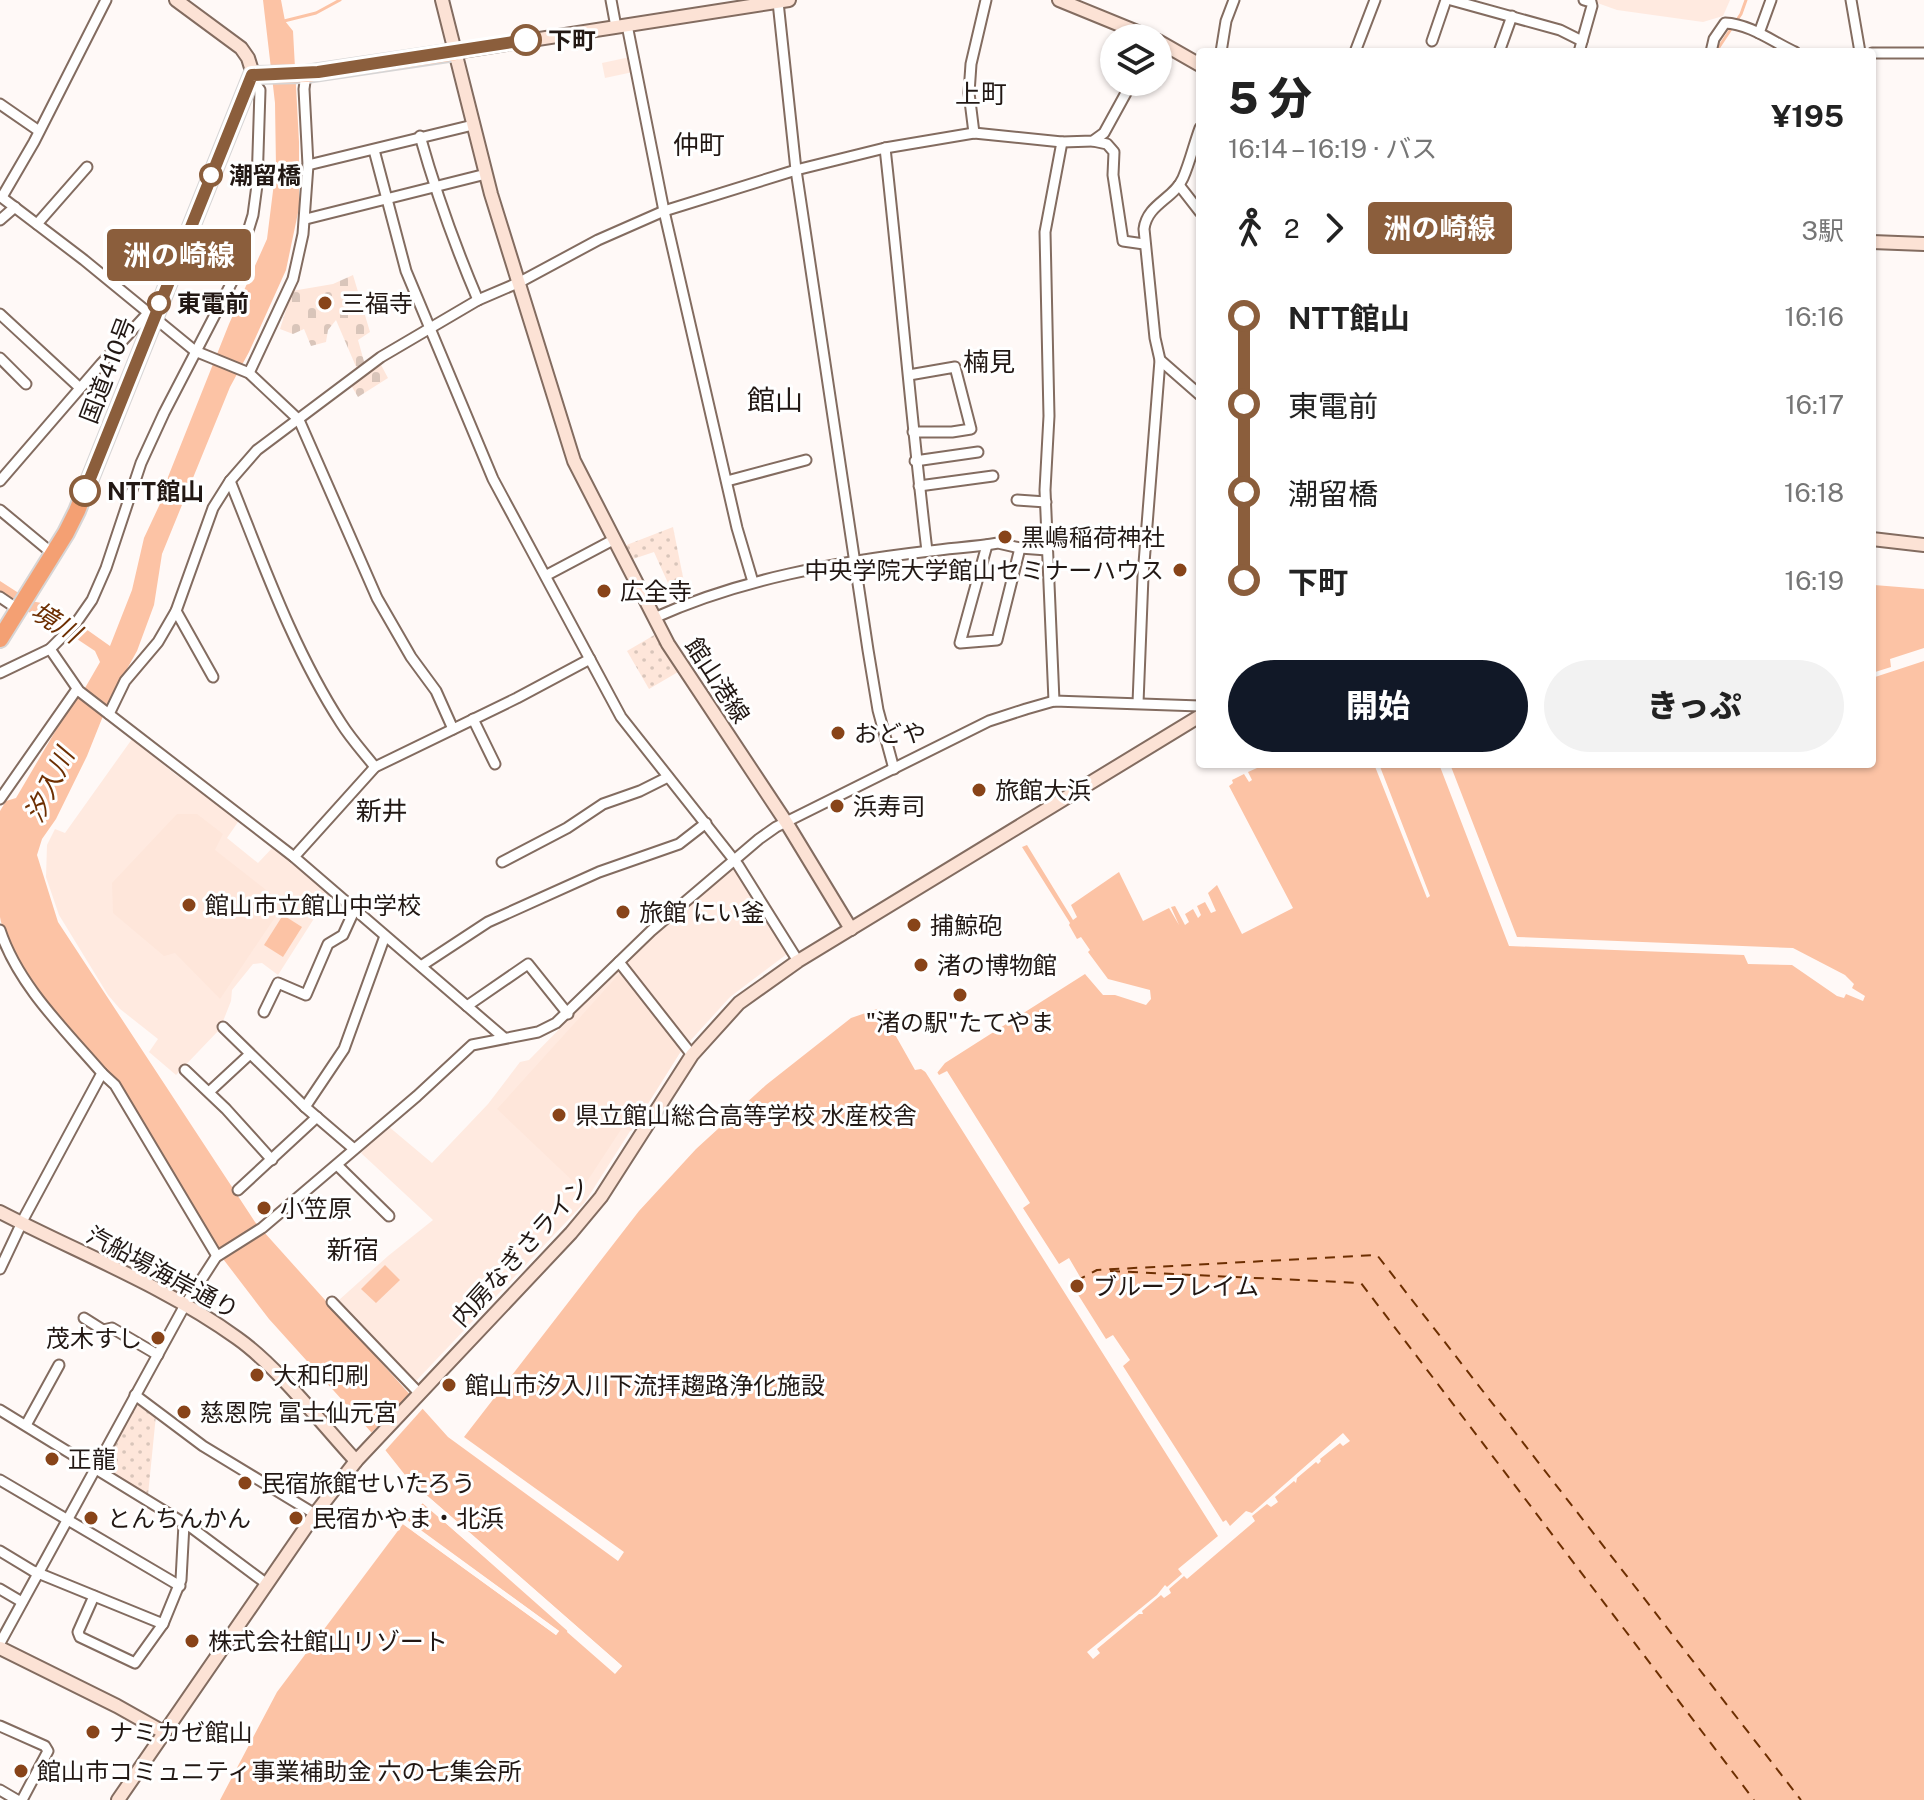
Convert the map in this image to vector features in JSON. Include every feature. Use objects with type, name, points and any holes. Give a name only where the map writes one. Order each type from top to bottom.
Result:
[{"type":"highway","points":[[257,75],[301,74],[455,52]]},
{"type":"highway","name":"国道410号","points":[[0,639],[53,554],[82,498],[151,315],[257,75]]},
{"type":"main road","points":[[176,0],[241,48],[257,75]]},
{"type":"main road","name":"館山港線","points":[[442,0],[486,174],[568,445],[613,540],[668,644],[786,822],[851,929]]},
{"type":"main road","points":[[1059,0],[1118,24]]},
{"type":"main road","points":[[455,52],[783,1]]},
{"type":"main road","points":[[1172,49],[1196,63]]},
{"type":"main road","points":[[1876,242],[1924,244]]},
{"type":"main road","points":[[1876,539],[1924,545]]},
{"type":"main road","points":[[851,929],[1196,718]]},
{"type":"main road","name":"内房なぎさライン","points":[[118,1800],[315,1514],[374,1440],[571,1233],[601,1197],[692,1055],[739,1003],[798,961],[851,929]]},
{"type":"main road","name":"汽船場海岸通り","points":[[0,1212],[185,1305],[238,1338],[263,1359],[356,1461]]},
{"type":"main road","points":[[0,1646],[165,1733]]},
{"type":"street","points":[[106,0],[39,131],[1,196],[195,351],[245,372],[299,420],[377,598],[411,657],[436,691],[453,729]]},
{"type":"street","points":[[611,0],[621,26],[753,582]]},
{"type":"street","points":[[974,133],[969,93],[971,64],[986,0]]},
{"type":"street","points":[[1222,48],[1226,21],[1234,0]]},
{"type":"street","points":[[1357,48],[1375,0]]},
{"type":"street","points":[[1432,41],[1449,0],[1560,30],[1582,41]]},
{"type":"street","points":[[1580,48],[1592,6],[1591,2],[1584,0]]},
{"type":"street","points":[[1759,33],[1771,0]]},
{"type":"street","points":[[1851,0],[1859,48]]},
{"type":"street","points":[[783,1],[796,170],[878,710],[894,769]]},
{"type":"street","points":[[1500,48],[1512,16]]},
{"type":"street","points":[[1712,48],[1725,23],[1759,33],[1778,48]]},
{"type":"street","points":[[1876,53],[1924,53]]},
{"type":"street","points":[[245,372],[293,279],[306,219],[308,165],[301,74]]},
{"type":"street","points":[[0,673],[50,649],[66,635],[92,600],[106,568],[141,463],[233,280],[253,215],[257,185],[260,90],[257,75]]},
{"type":"street","points":[[1093,141],[1104,133],[1124,96]]},
{"type":"street","points":[[0,104],[39,131]]},
{"type":"street","points":[[308,165],[473,125]]},
{"type":"street","points":[[108,713],[125,681],[158,642],[176,611],[213,508],[230,481],[257,450],[381,357],[478,300],[520,282],[598,240],[664,211],[796,170],[885,148],[974,133],[1107,144],[1114,152],[1113,175],[1123,241],[1144,244]]},
{"type":"street","points":[[420,136],[455,247],[478,300]]},
{"type":"street","points":[[1138,703],[1143,576],[1160,360],[1144,244],[1146,218],[1183,180],[1196,140]]},
{"type":"street","points":[[1054,701],[1046,502],[1049,416],[1045,232],[1062,142]]},
{"type":"street","points":[[885,148],[915,461],[927,551]]},
{"type":"street","points":[[374,150],[406,271],[493,479],[621,717],[733,860],[798,961]]},
{"type":"street","points":[[37,224],[87,167]]},
{"type":"street","points":[[306,219],[486,174]]},
{"type":"street","points":[[1179,185],[1196,207]]},
{"type":"street","points":[[0,220],[15,207]]},
{"type":"street","points":[[0,314],[80,388]]},
{"type":"street","points":[[0,481],[80,388],[151,315]]},
{"type":"street","points":[[0,358],[26,384]]},
{"type":"street","points":[[1160,360],[1196,392]]},
{"type":"street","points":[[909,375],[955,367],[971,429],[913,432]]},
{"type":"street","points":[[915,461],[978,452]]},
{"type":"street","points":[[727,481],[806,460]]},
{"type":"street","points":[[919,486],[993,476]]},
{"type":"street","points":[[230,481],[302,652],[341,723],[375,767]]},
{"type":"street","points":[[1017,500],[1046,502]]},
{"type":"street","points":[[0,510],[53,554]]},
{"type":"street","points":[[547,575],[613,540]]},
{"type":"street","points":[[654,618],[695,599],[753,582],[855,563],[998,543],[1047,550]]},
{"type":"street","points":[[987,545],[960,643],[997,640],[1020,548]]},
{"type":"street","points":[[0,597],[22,604]]},
{"type":"street","points":[[176,611],[213,677]]},
{"type":"street","points":[[50,649],[78,690],[294,857],[503,1037]]},
{"type":"street","points":[[294,857],[375,767],[590,659]]},
{"type":"street","points":[[0,799],[78,690]]},
{"type":"street","points":[[0,1646],[185,1305],[219,1255],[262,1228],[472,1045],[550,1027],[759,839],[786,822],[989,721],[1054,701],[1196,706]]},
{"type":"street","points":[[473,719],[495,764]]},
{"type":"street","points":[[502,862],[567,828],[603,804],[668,777]]},
{"type":"street","points":[[421,966],[488,922],[599,872],[679,844],[706,823]]},
{"type":"street","points":[[264,1012],[278,983],[306,995],[328,944],[343,935],[354,911]]},
{"type":"street","points":[[0,930],[7,951],[25,979],[115,1085],[219,1255]]},
{"type":"street","points":[[305,1107],[344,1049],[385,936]]},
{"type":"street","points":[[619,962],[692,1055]]},
{"type":"street","points":[[467,1006],[528,964],[568,1014]]},
{"type":"street","points":[[223,1027],[305,1107],[354,1149]]},
{"type":"street","points":[[209,1092],[250,1054]]},
{"type":"street","points":[[185,1070],[272,1160]]},
{"type":"street","points":[[0,1269],[102,1073]]},
{"type":"street","points":[[238,1190],[317,1117]]},
{"type":"street","points":[[337,1165],[389,1216]]},
{"type":"street","points":[[332,1302],[417,1395]]},
{"type":"street","points":[[84,1318],[103,1330],[112,1328],[158,1355]]},
{"type":"street","points":[[26,1425],[59,1365]]},
{"type":"street","points":[[135,1395],[203,1446],[315,1514]]},
{"type":"street","points":[[0,1410],[184,1524],[267,1584]]},
{"type":"street","points":[[0,1480],[180,1586]]},
{"type":"street","points":[[94,1596],[78,1632],[80,1637],[135,1663],[163,1624],[180,1586],[184,1524]]},
{"type":"street","points":[[0,1551],[39,1573],[163,1624]]},
{"type":"street","points":[[0,1589],[22,1602]]},
{"type":"street","points":[[0,1726],[45,1746],[48,1751],[20,1800],[0,1790]]},
{"type":"shaded area","points":[[1589,0],[1730,0],[1723,16],[1703,22],[1617,10]]},
{"type":"shaded area","points":[[630,57],[633,72],[605,78],[602,63]]},
{"type":"shaded area","name":"館山市立館山中学校","points":[[132,739],[176,775],[240,819],[227,838],[258,863],[275,845],[329,895],[278,975],[262,963],[253,964],[232,990],[220,1029],[176,1075],[149,1052],[158,1039],[120,1009],[108,995],[59,915],[46,877],[47,845],[55,829],[65,833]]},
{"type":"shaded area","name":"県立館山総合高等学校 水産校舎","points":[[731,867],[739,871],[787,954],[730,997],[681,1051],[585,1202],[414,1380],[339,1300],[433,1220],[361,1153],[388,1126],[432,1163],[488,1104],[520,1062],[529,1060],[619,968]]},
{"type":"green space","points":[[353,275],[370,332],[358,340],[365,365],[357,369],[336,320],[328,330],[326,342],[311,346],[304,329],[293,334],[280,329],[292,291],[333,284]]},
{"type":"green space","points":[[380,363],[388,378],[358,397],[352,387],[353,382]]},
{"type":"green space","points":[[673,527],[684,582],[668,583],[654,552],[633,559],[624,546]]},
{"type":"green space","points":[[656,634],[678,672],[649,689],[627,651]]},
{"type":"green space","points":[[177,814],[197,814],[223,834],[215,850],[284,904],[220,999],[175,953],[164,956],[113,913],[112,883]]},
{"type":"green space","points":[[620,973],[681,1051],[631,1131],[622,1128],[586,1183],[578,1186],[497,1109]]},
{"type":"green space","points":[[137,1400],[156,1415],[148,1495],[105,1467],[104,1462]]},
{"type":"water","points":[[263,0],[281,0],[285,21],[293,31],[299,208],[286,270],[230,387],[162,554],[154,605],[137,651],[109,701],[87,756],[56,819],[42,839],[37,855],[58,922],[255,1222],[448,1437],[618,1561],[624,1552],[464,1437],[639,1211],[696,1149],[766,1085],[851,1018],[880,1008],[915,1070],[937,1073],[945,1063],[1085,974],[1103,995],[1115,995],[1146,1005],[1151,999],[1150,990],[1108,979],[1081,937],[1077,939],[1022,847],[1027,845],[1073,920],[1077,917],[1071,905],[1119,872],[1143,921],[1169,908],[1179,925],[1171,907],[1175,906],[1185,925],[1189,922],[1185,914],[1193,909],[1198,918],[1201,915],[1197,906],[1205,902],[1211,913],[1216,911],[1208,893],[1217,885],[1242,934],[1293,908],[1229,786],[1232,780],[1244,774],[1249,782],[1252,780],[1248,772],[1257,768],[1376,768],[1427,898],[1430,896],[1381,768],[1441,768],[1509,946],[1744,955],[1748,964],[1792,965],[1837,996],[1844,998],[1846,994],[1863,1001],[1865,996],[1852,988],[1854,984],[1845,975],[1793,948],[1517,937],[1452,768],[1876,768],[1876,677],[1924,661],[1924,1800],[220,1800],[277,1692],[403,1524],[556,1635],[559,1631],[407,1520],[423,1503],[615,1673],[622,1666],[409,1480],[371,1432],[269,1319],[217,1251],[114,1077],[66,1025],[30,977],[5,933],[0,917],[0,811],[6,801],[16,798],[100,662],[95,651],[62,629],[55,630],[0,592],[0,581],[31,601],[52,605],[110,646],[132,590],[144,538],[166,491],[168,477],[229,324],[267,239],[276,167],[275,103]]},
{"type":"water","points":[[1876,585],[1924,589],[1924,648],[1890,659],[1891,667],[1876,672]]},
{"type":"water","points":[[283,915],[302,927],[283,957],[264,945]]},
{"type":"water","points":[[385,1265],[400,1280],[376,1303],[361,1289]]},
{"type":"pier","points":[[921,1065],[935,1069],[939,1075],[947,1071],[1030,1203],[1023,1208],[1059,1264],[1069,1258],[1086,1287],[1077,1293],[1106,1339],[1113,1335],[1130,1360],[1123,1366],[1223,1522],[1226,1520],[1230,1526],[1246,1511],[1252,1513],[1343,1433],[1350,1441],[1343,1446],[1340,1443],[1297,1478],[1296,1483],[1294,1481],[1275,1497],[1278,1502],[1271,1507],[1267,1504],[1252,1516],[1255,1521],[1187,1579],[1184,1576],[1169,1589],[1171,1593],[1164,1598],[1161,1595],[1142,1611],[1143,1614],[1139,1614],[1097,1649],[1100,1653],[1093,1659],[1087,1652],[1182,1574],[1178,1569],[1218,1536]]},
{"type":"pier","points":[[411,1393],[426,1405],[383,1453],[369,1435]]},
{"type":"pier","points":[[409,1480],[622,1666],[615,1674],[567,1632],[568,1629],[420,1501],[426,1500],[556,1614],[407,1483]]},
{"type":"pier","points":[[403,1518],[559,1631],[556,1635],[400,1522]]},
{"type":"waterway","points":[[284,21],[316,13],[340,0]]},
{"type":"waterway","points":[[1719,48],[1741,14],[1746,0]]},
{"type":"ferry route","points":[[1076,1281],[1097,1270],[1377,1255],[1801,1800]]},
{"type":"ferry route","points":[[1110,1271],[1361,1283],[1754,1800]]},
{"type":"bus line","name":"洲の崎線","points":[[85,491],[250,77],[253,74],[318,72],[526,40]]},
{"type":"place","name":"下町","points":[[526,40]]},
{"type":"place","name":"潮留橋","points":[[211,175]]},
{"type":"place","name":"東電前","points":[[159,303]]},
{"type":"place","name":"三福寺","points":[[325,303]]},
{"type":"place","name":"NTT館山","points":[[85,491]]},
{"type":"place","name":"黒嶋稲荷神社","points":[[1005,537]]},
{"type":"place","name":"中央学院大学館山セミナーハウス","points":[[1180,570]]},
{"type":"place","name":"広全寺","points":[[604,591]]},
{"type":"place","name":"おどや","points":[[838,733]]},
{"type":"place","name":"旅館大浜","points":[[979,790]]},
{"type":"place","name":"浜寿司","points":[[837,806]]},
{"type":"place","name":"館山市立館山中学校","points":[[189,905]]},
{"type":"place","name":"旅館 にい釜","points":[[623,912]]},
{"type":"place","name":"捕鯨砲","points":[[914,925]]},
{"type":"place","name":"渚の博物館","points":[[921,965]]},
{"type":"place","name":"\"渚の駅\"たてやま","points":[[960,995]]},
{"type":"place","name":"県立館山総合高等学校 水産校舎","points":[[559,1115]]},
{"type":"place","name":"小笠原","points":[[264,1208]]},
{"type":"place","name":"ブルーフレイム","points":[[1077,1286]]},
{"type":"place","name":"茂木すし","points":[[158,1338]]},
{"type":"place","name":"大和印刷","points":[[257,1375]]},
{"type":"place","name":"館山市汐入川下流拝趨路浄化施設","points":[[449,1385]]},
{"type":"place","name":"慈恩院 冨士仙元宮","points":[[184,1412]]},
{"type":"place","name":"正龍","points":[[52,1459]]},
{"type":"place","name":"民宿旅館せいたろう","points":[[245,1483]]},
{"type":"place","name":"とんちんかん","points":[[91,1518]]},
{"type":"place","name":"民宿かやま・北浜","points":[[296,1518]]},
{"type":"place","name":"株式会社館山リゾート","points":[[192,1641]]},
{"type":"place","name":"ナミカゼ館山","points":[[93,1732]]},
{"type":"place","name":"館山市コミュニティ事業補助金 六の七集会所","points":[[21,1771]]},
{"type":"district","name":"上町","points":[[981,93]]},
{"type":"district","name":"仲町","points":[[699,144]]},
{"type":"district","name":"楠見","points":[[989,361]]},
{"type":"district","name":"館山","points":[[775,399]]},
{"type":"district","name":"新井","points":[[382,810]]},
{"type":"district","name":"新宿","points":[[353,1249]]},
{"type":"water label","name":"境川","points":[[56,622]]},
{"type":"water label","name":"汐入川","points":[[49,785]]}]
